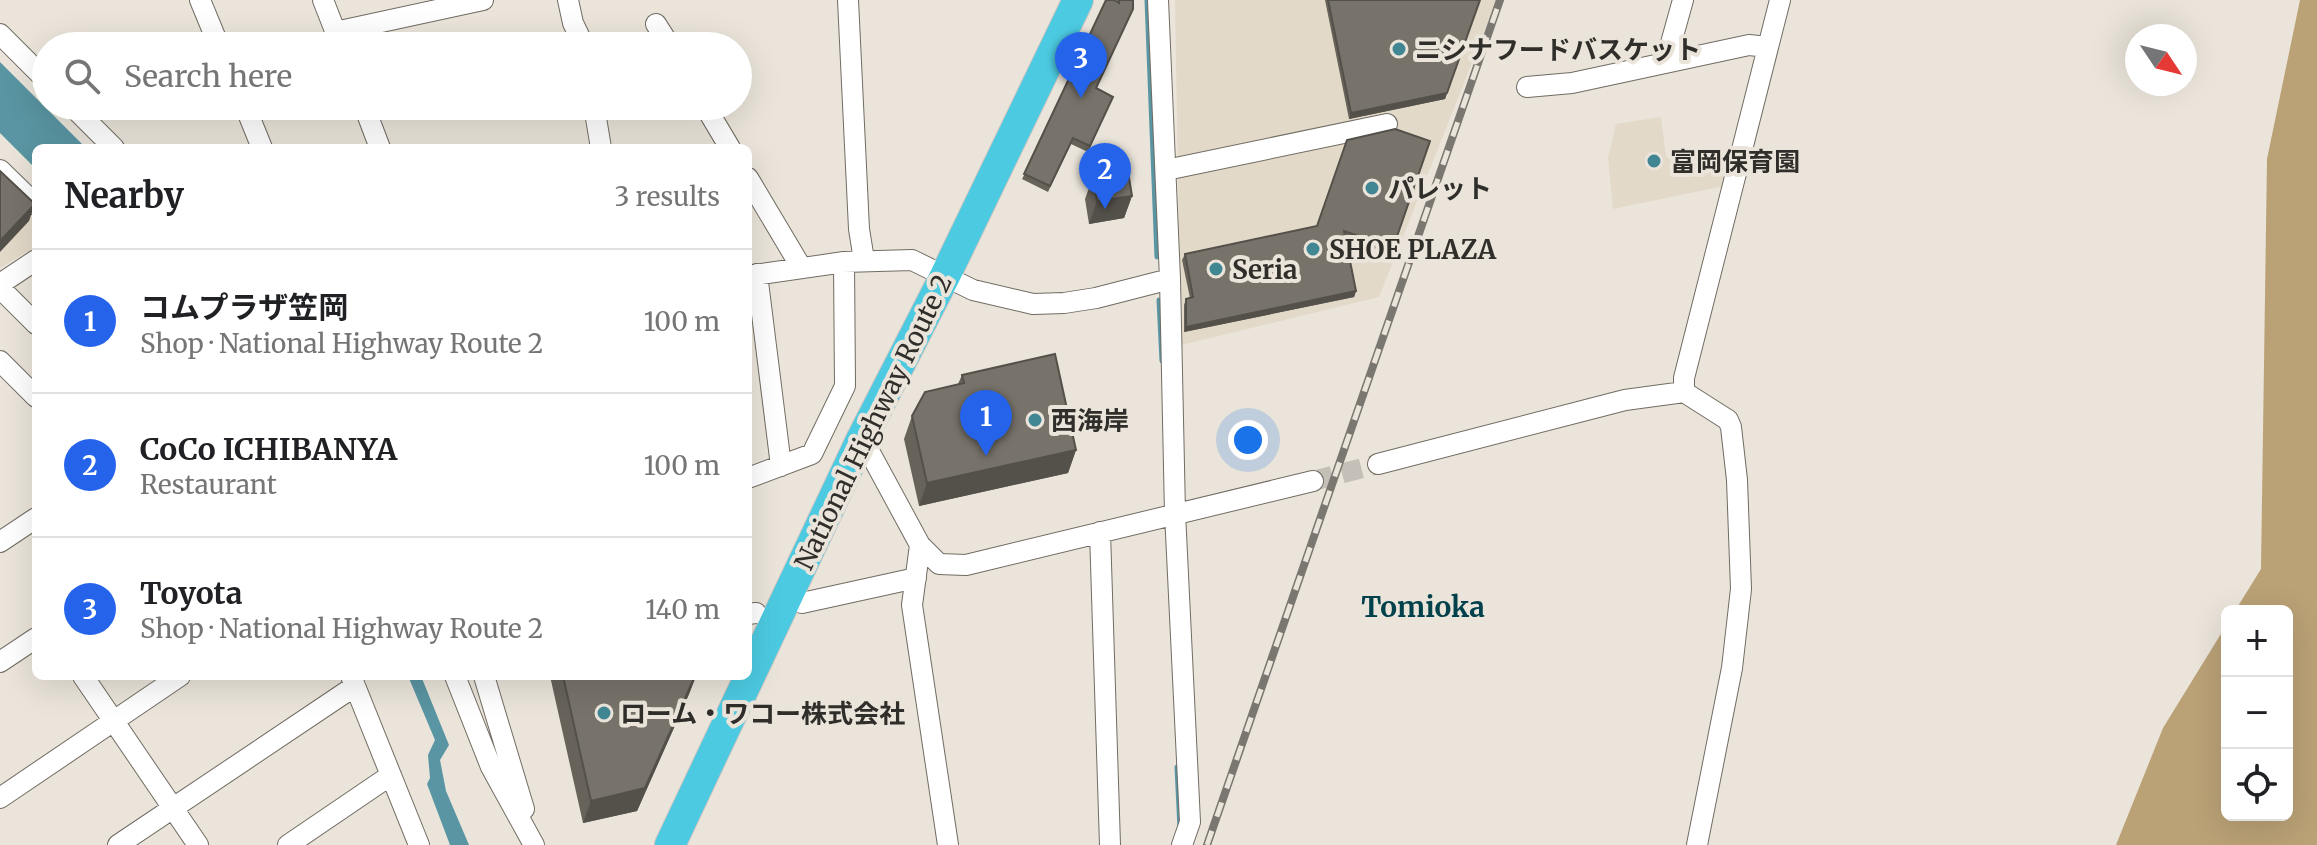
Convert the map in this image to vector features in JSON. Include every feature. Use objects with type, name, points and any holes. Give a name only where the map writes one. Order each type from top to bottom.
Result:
[{"type":"highway","name":"National Highway Route 2","points":[[752,671],[862,438],[945,276],[1078,0]]},
{"type":"highway","name":"National Highway Route 2","points":[[670,845],[748,680]]},
{"type":"street","points":[[200,0],[213,32]]},
{"type":"street","points":[[323,0],[335,32]]},
{"type":"street","points":[[364,32],[483,0]]},
{"type":"street","points":[[568,0],[577,32]]},
{"type":"street","points":[[752,477],[812,454],[845,386],[859,229],[848,0]]},
{"type":"street","points":[[1158,0],[1170,279],[1169,514],[1190,822],[1182,845]]},
{"type":"street","points":[[1666,61],[1683,0]]},
{"type":"street","points":[[1684,392],[1684,378],[1780,0]]},
{"type":"street","points":[[656,24],[661,32]]},
{"type":"street","points":[[0,34],[32,66]]},
{"type":"street","points":[[1527,87],[1572,83],[1749,45],[1768,47]]},
{"type":"street","points":[[86,120],[110,144]]},
{"type":"street","points":[[251,120],[260,144]]},
{"type":"street","points":[[369,120],[378,144]]},
{"type":"street","points":[[596,120],[600,144]]},
{"type":"street","points":[[713,120],[728,144]]},
{"type":"street","points":[[1166,170],[1387,124]]},
{"type":"street","points":[[0,170],[32,201]]},
{"type":"street","points":[[752,185],[801,267]]},
{"type":"street","points":[[781,466],[752,275],[854,261],[912,260],[973,290],[1033,304],[1096,298],[1170,279]]},
{"type":"street","points":[[32,263],[0,286],[32,320]]},
{"type":"street","points":[[0,361],[32,393]]},
{"type":"street","points":[[1378,464],[1625,400],[1684,392],[1728,420],[1737,480],[1741,589],[1732,668],[1697,845]]},
{"type":"street","points":[[862,438],[920,545],[939,564],[966,565],[1313,481]]},
{"type":"street","points":[[0,542],[32,521]]},
{"type":"street","points":[[1100,532],[1110,845]]},
{"type":"street","points":[[920,545],[912,605],[948,845]]},
{"type":"street","points":[[802,603],[916,578]]},
{"type":"street","points":[[0,662],[32,641]]},
{"type":"street","points":[[86,680],[198,845]]},
{"type":"street","points":[[0,798],[174,680]]},
{"type":"street","points":[[457,680],[491,767],[534,844]]},
{"type":"street","points":[[485,680],[534,844]]},
{"type":"street","points":[[118,845],[353,681],[419,845]]},
{"type":"street","points":[[288,845],[391,775]]},
{"type":"shaded area","points":[[1175,0],[1497,0],[1379,297],[1181,345]]},
{"type":"shaded area","points":[[2300,0],[2317,0],[2317,845],[2116,845],[2163,728],[2221,634],[2221,821],[2293,821],[2293,605],[2239,605],[2261,569],[2267,159]]},
{"type":"shaded area","name":"富岡保育園","points":[[1661,117],[1666,157],[1728,165],[1724,186],[1613,209],[1608,158],[1616,124]]},
{"type":"shaded area","points":[[0,187],[32,218],[32,248],[0,268]]},
{"type":"water","points":[[0,62],[32,94],[32,120],[58,120],[82,144],[32,144],[32,165],[0,133]]},
{"type":"water","points":[[410,680],[423,680],[449,745],[440,760],[446,791],[469,845],[450,845],[427,784],[430,778],[428,755],[435,740]]},
{"type":"building","points":[[1106,0],[1119,3],[1119,0],[1133,0],[1133,9],[1096,88],[1113,97],[1090,146],[1073,138],[1050,186],[1024,174]]},
{"type":"building","name":"ニシナフードバスケット","points":[[1328,0],[1480,0],[1447,93],[1351,113]]},
{"type":"building","points":[[1395,129],[1430,141],[1393,248],[1344,231],[1356,291],[1186,327],[1186,299],[1193,297],[1185,254],[1317,226],[1347,140]]},
{"type":"building","points":[[0,171],[32,201],[32,207],[0,241]]},
{"type":"building","points":[[1128,172],[1132,196],[1097,201],[1093,177]]},
{"type":"building","points":[[1055,354],[1076,450],[927,483],[912,416],[925,392],[964,383],[962,375]]},
{"type":"building","points":[[564,680],[693,680],[645,788],[591,801]]},
{"type":"waterway","points":[[1147,0],[1157,257]]},
{"type":"waterway","points":[[1159,300],[1162,361]]},
{"type":"waterway","points":[[1177,767],[1180,829]]},
{"type":"tunnel","points":[[1313,481],[1378,464]]},
{"type":"railway","points":[[1207,845],[1500,0]]},
{"type":"place","name":"ニシナフードバスケット","points":[[1399,49]]},
{"type":"place","name":"Toyota","points":[[1081,98]]},
{"type":"place","name":"富岡保育園","points":[[1654,161]]},
{"type":"place","name":"パレット","points":[[1372,188]]},
{"type":"place","name":"CoCo ICHIBANYA","points":[[1105,209]]},
{"type":"place","name":"SHOE PLAZA","points":[[1313,249]]},
{"type":"place","name":"Seria","points":[[1216,269]]},
{"type":"place","name":"西海岸","points":[[1035,420]]},
{"type":"place","name":"コムプラザ笠岡","points":[[986,456]]},
{"type":"place","name":"ローム・ワコー株式会社","points":[[604,713]]},
{"type":"district","name":"Tomioka","points":[[1423,607]]}]
